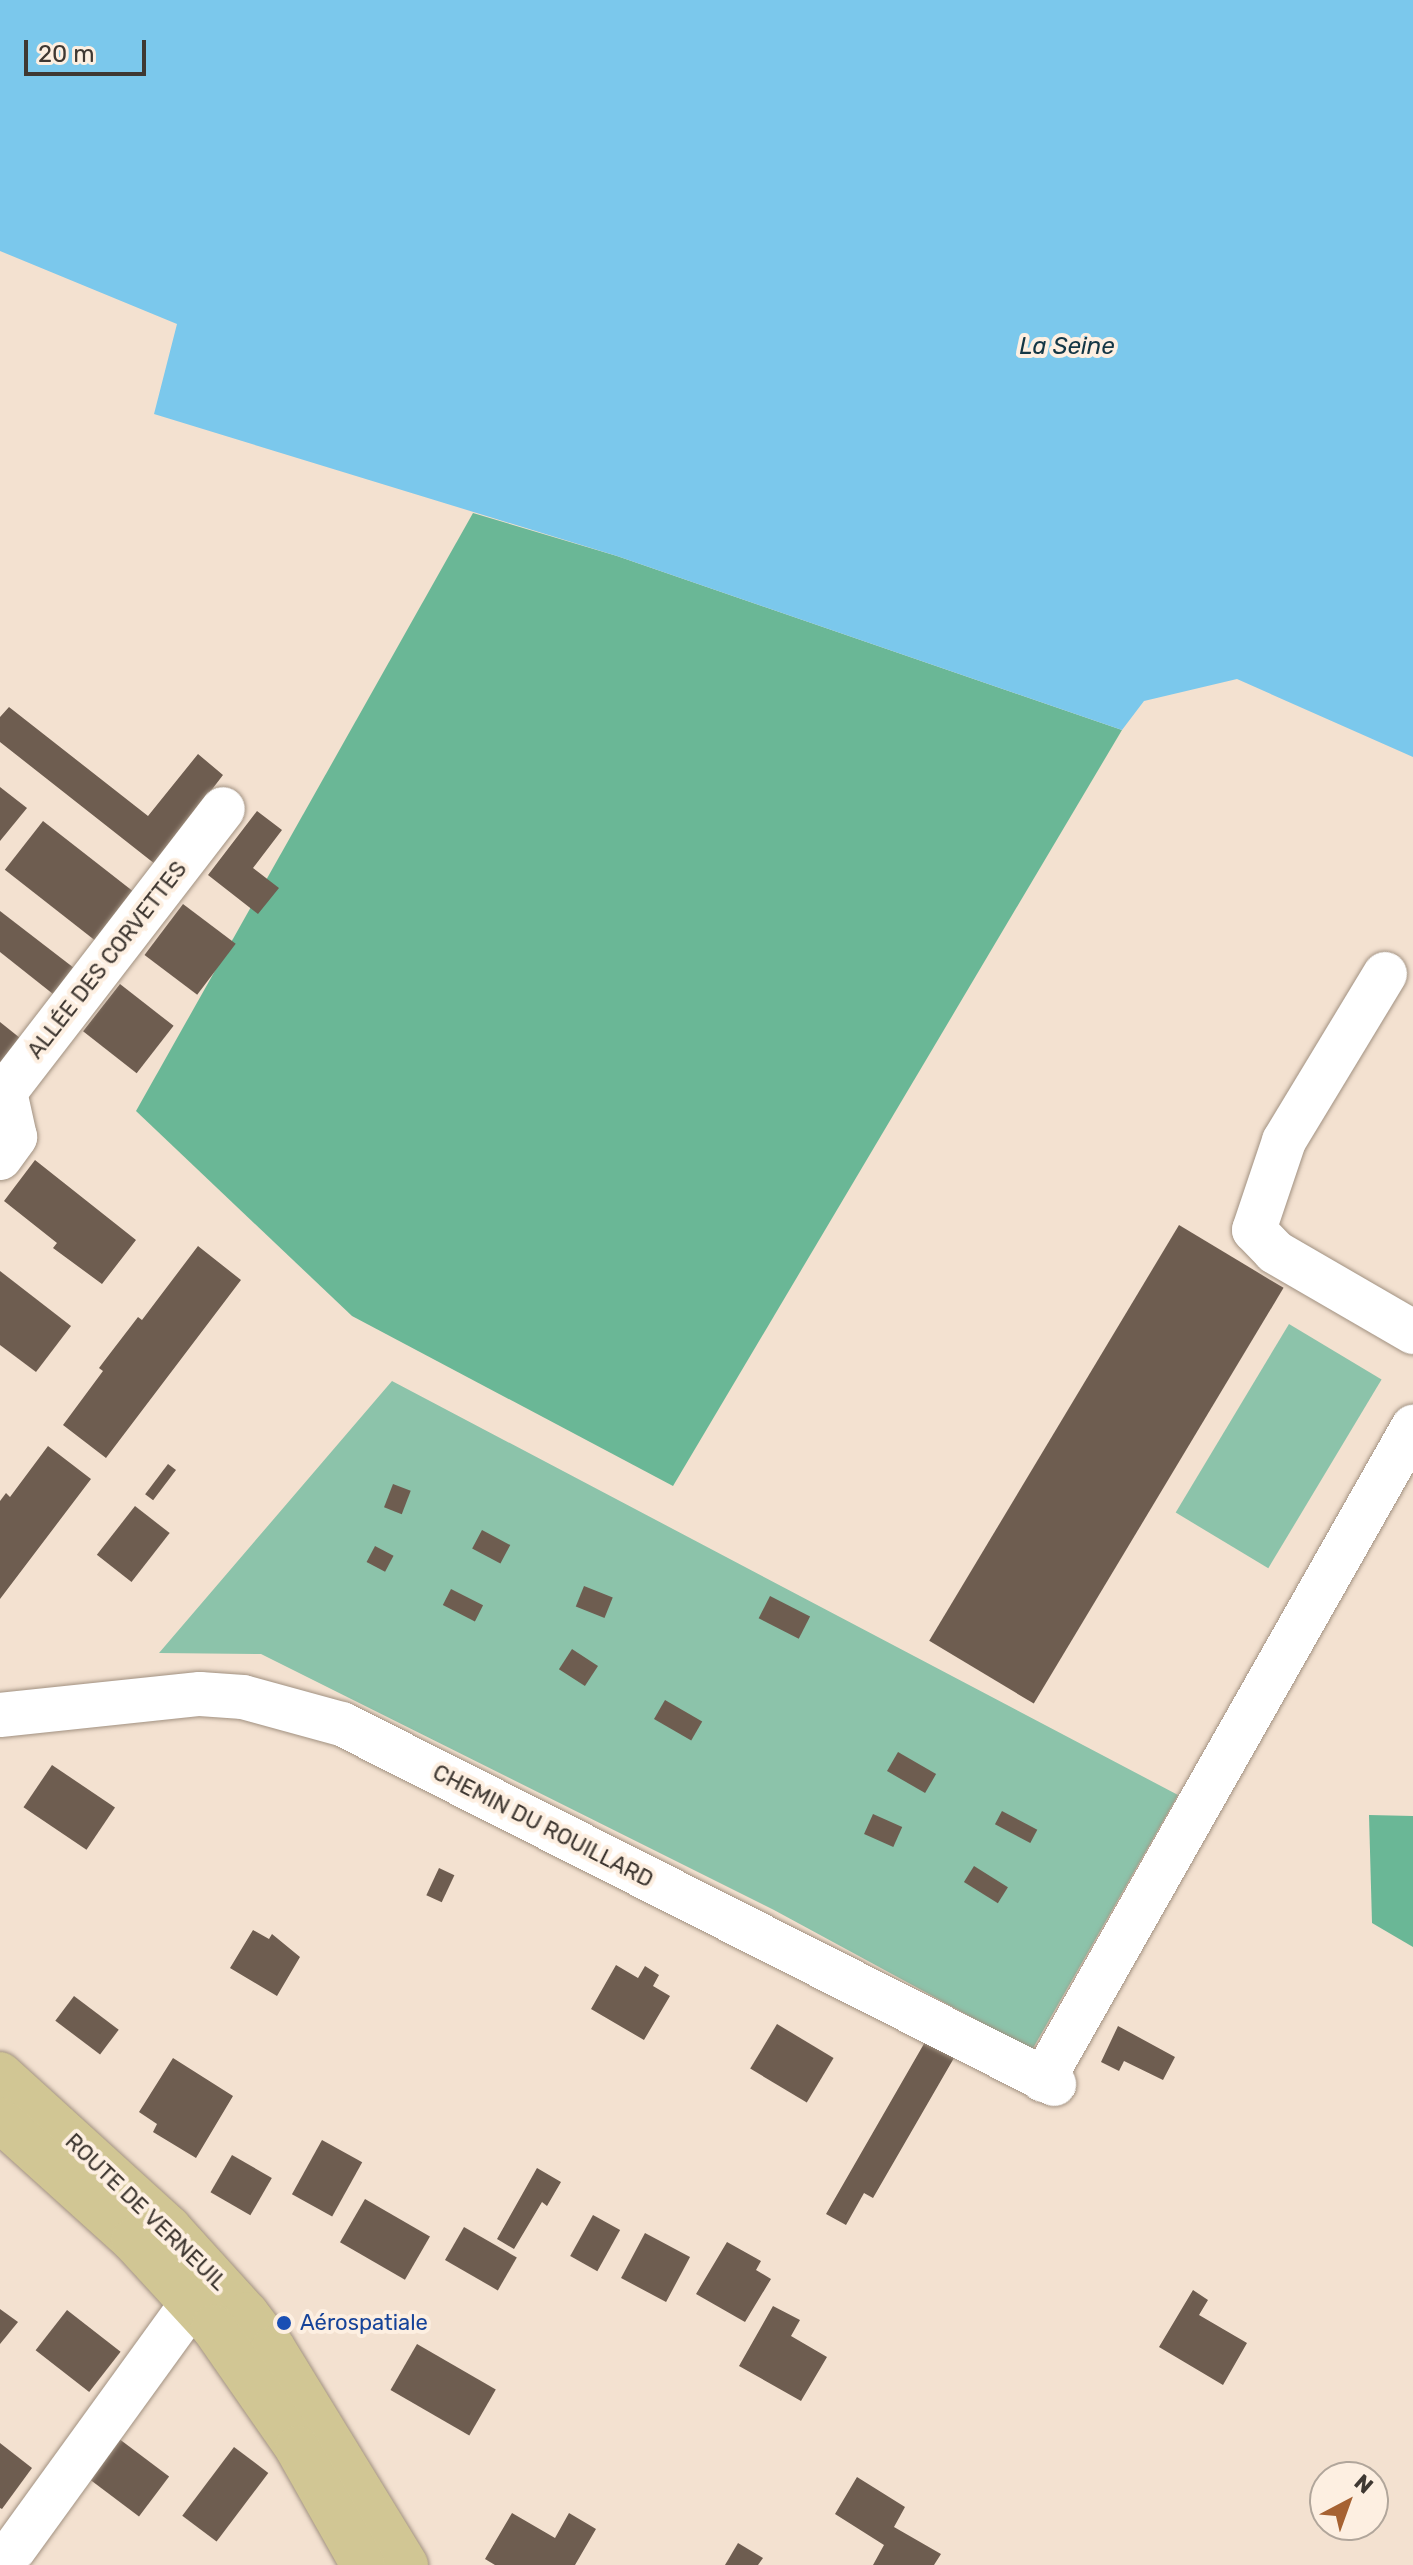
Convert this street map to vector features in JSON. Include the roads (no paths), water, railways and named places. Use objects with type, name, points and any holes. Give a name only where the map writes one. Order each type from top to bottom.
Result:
[{"type":"main road","name":"ROUTE DE VERNEUIL","points":[[0,2074],[169,2228],[247,2314],[280,2359],[406,2565]]},
{"type":"main road","name":"ROUTE DE VERNEUIL","points":[[0,2120],[133,2240],[192,2303],[260,2392],[363,2565]]},
{"type":"street","name":"ALLÉE DES CORVETTES","points":[[0,1158],[15,1137],[5,1092],[223,809]]},
{"type":"street","points":[[1385,974],[1284,1141],[1254,1230],[1275,1252],[1413,1332]]},
{"type":"street","name":"CHEMIN DU ROUILLARD","points":[[0,1715],[200,1694],[243,1697],[342,1724],[1048,2082],[1413,1427]]},
{"type":"street","points":[[14,2549],[192,2303]]},
{"type":"water","name":"La Seine","points":[[0,0],[1413,0],[1413,757],[1237,679],[1144,701],[1122,730],[617,556],[154,414],[177,324],[0,251]]},
{"type":"place","name":"Aérospatiale","points":[[284,2323]]}]
